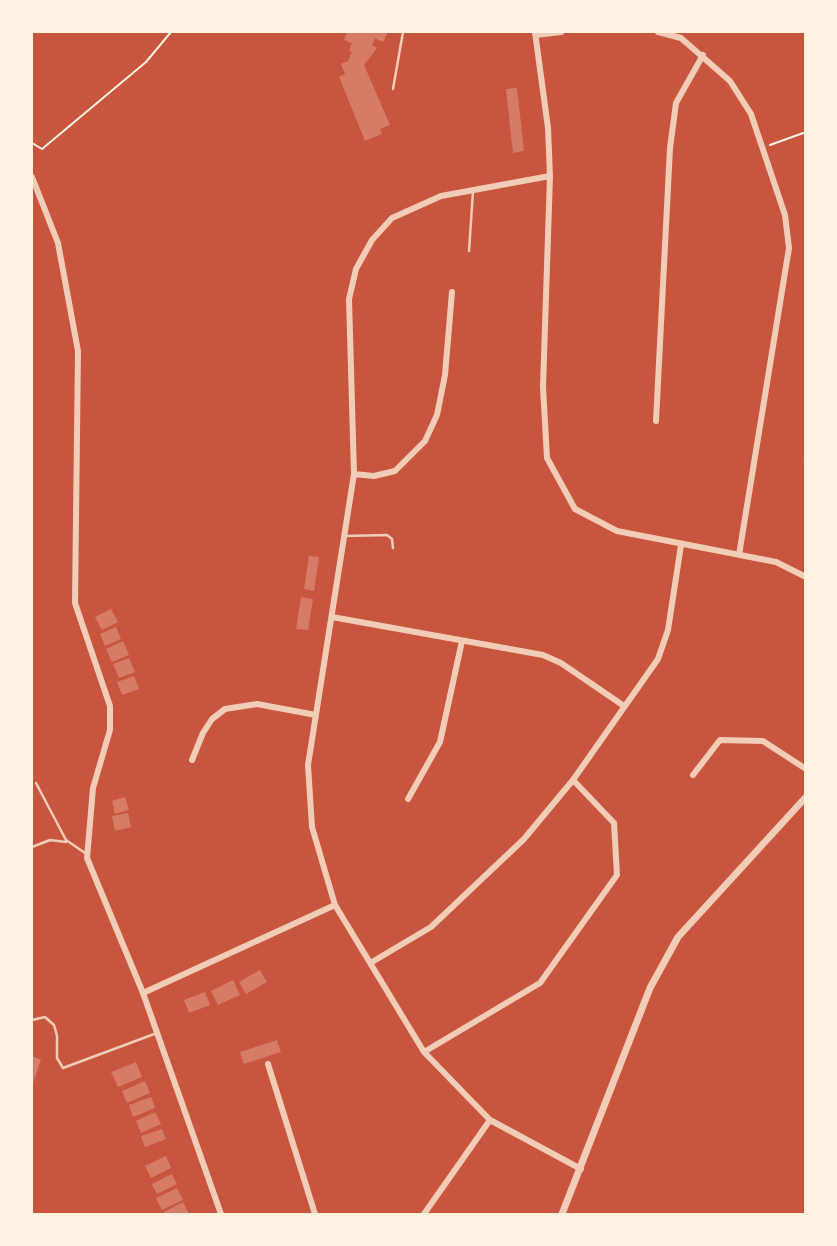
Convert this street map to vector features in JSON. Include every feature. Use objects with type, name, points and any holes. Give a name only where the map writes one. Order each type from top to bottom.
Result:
[{"type":"street","points":[[561,32],[536,33],[550,176],[543,387],[547,458],[575,509],[617,531],[776,562],[806,577]]},
{"type":"street","points":[[658,32],[681,38],[730,81],[751,114],[785,215],[789,248],[739,555]]},
{"type":"street","points":[[656,421],[670,148],[676,103],[703,55]]},
{"type":"street","points":[[550,176],[441,196],[391,218],[372,240],[356,269],[349,299],[354,474],[308,765],[312,827],[335,905],[372,962],[424,1052],[490,1121],[581,1169]]},
{"type":"street","points":[[32,177],[58,243],[78,351],[75,603],[110,706],[110,730],[93,788],[87,854],[143,993],[221,1214]]},
{"type":"street","points":[[354,474],[374,476],[395,471],[425,440],[440,402],[451,334],[452,292]]},
{"type":"street","points":[[372,962],[431,927],[524,839],[573,780],[658,659],[665,642],[681,545]]},
{"type":"street","points":[[332,617],[543,654],[561,663],[624,706]]},
{"type":"street","points":[[408,799],[440,742],[462,641]]},
{"type":"street","points":[[192,760],[212,719],[225,709],[257,704],[316,715]]},
{"type":"street","points":[[693,775],[720,740],[763,741],[806,769]]},
{"type":"street","points":[[424,1052],[540,983],[617,875],[614,823],[573,780]]},
{"type":"street","points":[[562,1214],[650,988],[678,937],[806,797]]},
{"type":"street","points":[[143,993],[335,905]]},
{"type":"street","points":[[268,1064],[315,1214]]},
{"type":"street","points":[[424,1214],[490,1121]]},
{"type":"lane","points":[[393,89],[403,32]]},
{"type":"lane","points":[[469,251],[474,190]]},
{"type":"lane","points":[[345,536],[387,535],[393,548]]},
{"type":"lane","points":[[36,783],[69,842],[87,854]]},
{"type":"lane","points":[[32,847],[50,841],[69,842]]},
{"type":"lane","points":[[32,1020],[45,1017],[54,1025],[57,1058],[63,1068],[157,1033]]},
{"type":"path","points":[[32,143],[42,149],[146,62],[171,32]]},
{"type":"path","points":[[762,147],[806,132]]},
{"type":"building","points":[[347,32],[388,32],[383,42],[375,38],[372,45],[377,48],[364,65],[390,125],[380,129],[382,134],[365,141],[339,77],[345,74],[341,64],[348,61],[352,52],[349,51],[352,43],[344,40]]},
{"type":"building","points":[[517,88],[524,151],[513,153],[506,89]]},
{"type":"building","points":[[309,556],[319,557],[314,591],[304,589]]},
{"type":"building","points":[[301,597],[313,599],[308,630],[296,629]]},
{"type":"building","points":[[111,609],[118,622],[102,630],[95,617]]},
{"type":"building","points":[[116,627],[121,639],[105,646],[100,634]]},
{"type":"building","points":[[123,641],[129,655],[112,662],[106,649]]},
{"type":"building","points":[[129,658],[135,672],[119,678],[113,664]]},
{"type":"building","points":[[134,676],[139,689],[122,695],[117,682]]},
{"type":"building","points":[[125,797],[129,810],[115,814],[112,801]]},
{"type":"building","points":[[128,813],[131,827],[115,831],[112,816]]},
{"type":"building","points":[[260,970],[267,982],[246,994],[239,982]]},
{"type":"building","points":[[233,980],[240,995],[218,1005],[211,991]]},
{"type":"building","points":[[205,992],[210,1005],[189,1013],[184,1000]]},
{"type":"building","points":[[277,1040],[281,1052],[244,1064],[240,1052]]},
{"type":"building","points":[[32,1056],[41,1060],[32,1086]]},
{"type":"building","points":[[136,1062],[142,1077],[118,1087],[111,1072]]},
{"type":"building","points":[[145,1081],[150,1093],[127,1103],[122,1091]]},
{"type":"building","points":[[151,1097],[155,1108],[133,1117],[129,1105]]},
{"type":"building","points":[[155,1112],[161,1124],[141,1133],[136,1121]]},
{"type":"building","points":[[162,1129],[166,1139],[145,1147],[141,1136]]},
{"type":"building","points":[[166,1156],[171,1168],[151,1178],[145,1166]]},
{"type":"building","points":[[172,1174],[177,1184],[157,1194],[152,1184]]},
{"type":"building","points":[[177,1188],[183,1200],[162,1210],[156,1198]]},
{"type":"building","points":[[183,1202],[189,1214],[165,1214],[164,1212]]}]
